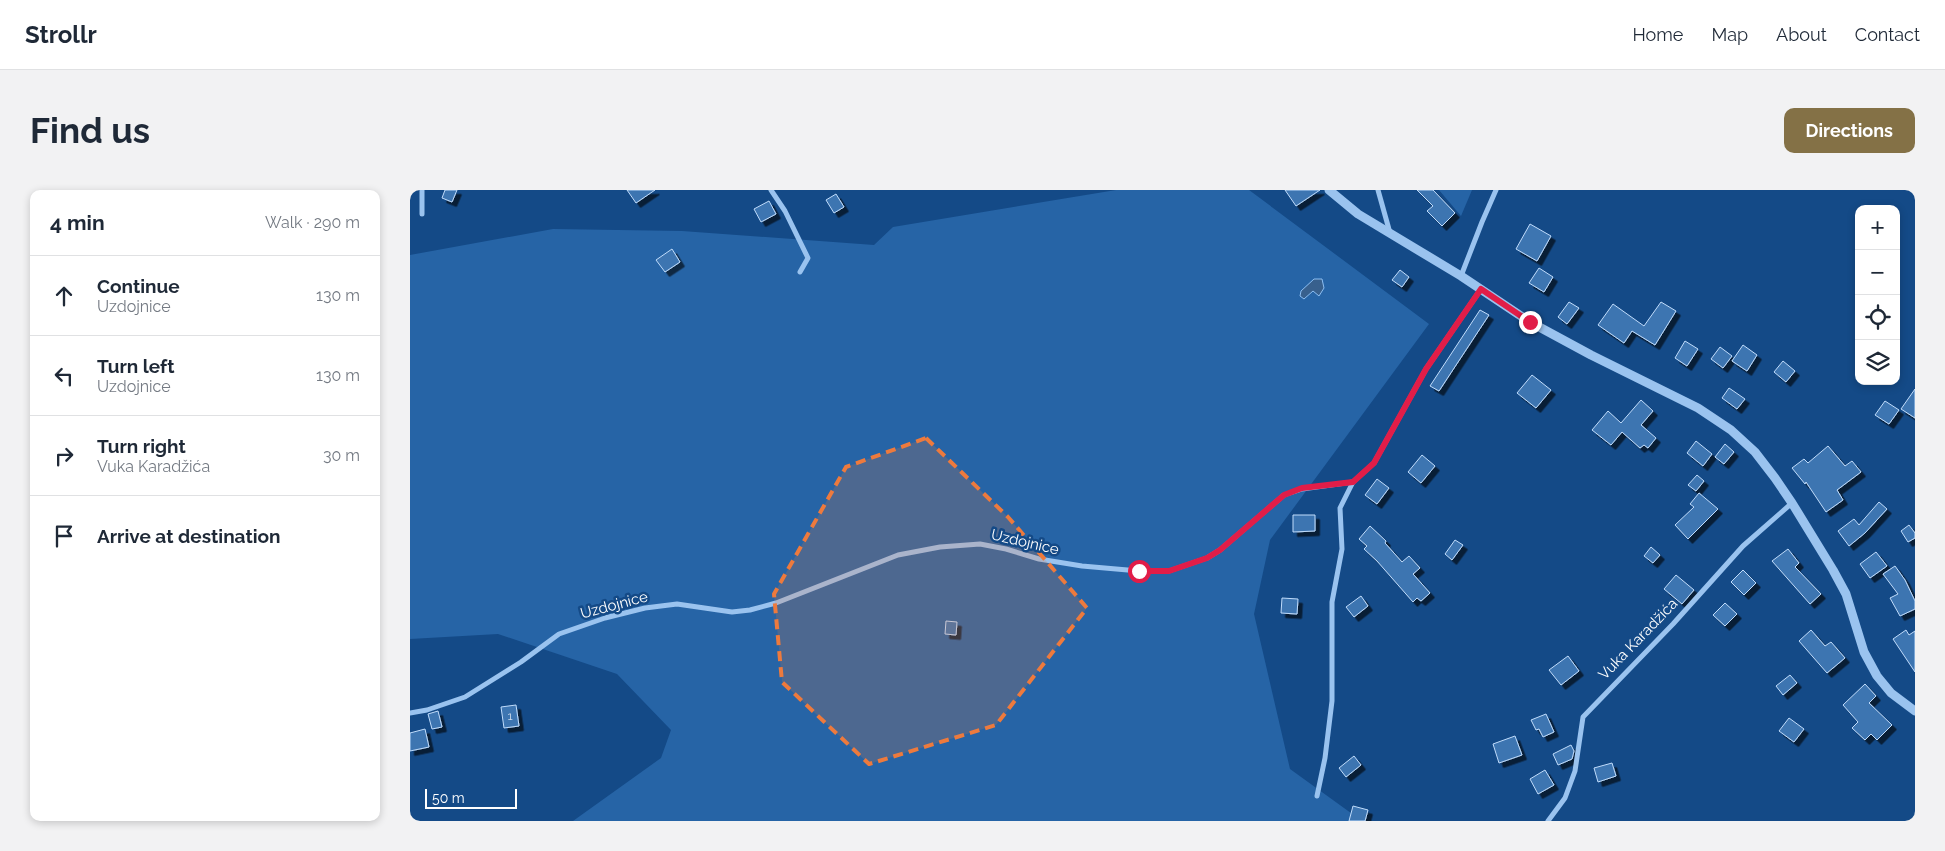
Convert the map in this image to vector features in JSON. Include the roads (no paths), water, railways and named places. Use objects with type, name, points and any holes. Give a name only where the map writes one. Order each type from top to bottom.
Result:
[{"type":"street","points":[[422,190],[422,214]]},
{"type":"street","points":[[771,190],[786,211],[808,258],[800,272]]},
{"type":"street","points":[[1328,190],[1358,214],[1461,276],[1530,322],[1698,408],[1731,430],[1756,452],[1792,503],[1846,594],[1864,652],[1877,676],[1891,692],[1915,711]]},
{"type":"street","points":[[1378,190],[1390,234]]},
{"type":"street","points":[[1461,276],[1496,190]]},
{"type":"street","points":[[1317,796],[1325,758],[1332,701],[1332,602],[1342,549],[1340,508],[1353,482],[1374,463],[1426,369],[1481,289]]},
{"type":"street","name":"Uzdojnice","points":[[410,713],[427,710],[465,697],[521,662],[559,634],[605,618],[645,608],[677,604],[732,612],[750,610],[776,603],[898,555],[940,546],[980,544],[1006,549],[1038,559],[1082,566],[1139,571],[1169,571],[1207,558],[1220,550],[1284,495],[1302,488],[1353,482]]},
{"type":"street","name":"Vuka Karadžića","points":[[1548,821],[1564,798],[1575,771],[1583,717],[1673,624],[1743,546],[1792,503]]}]
